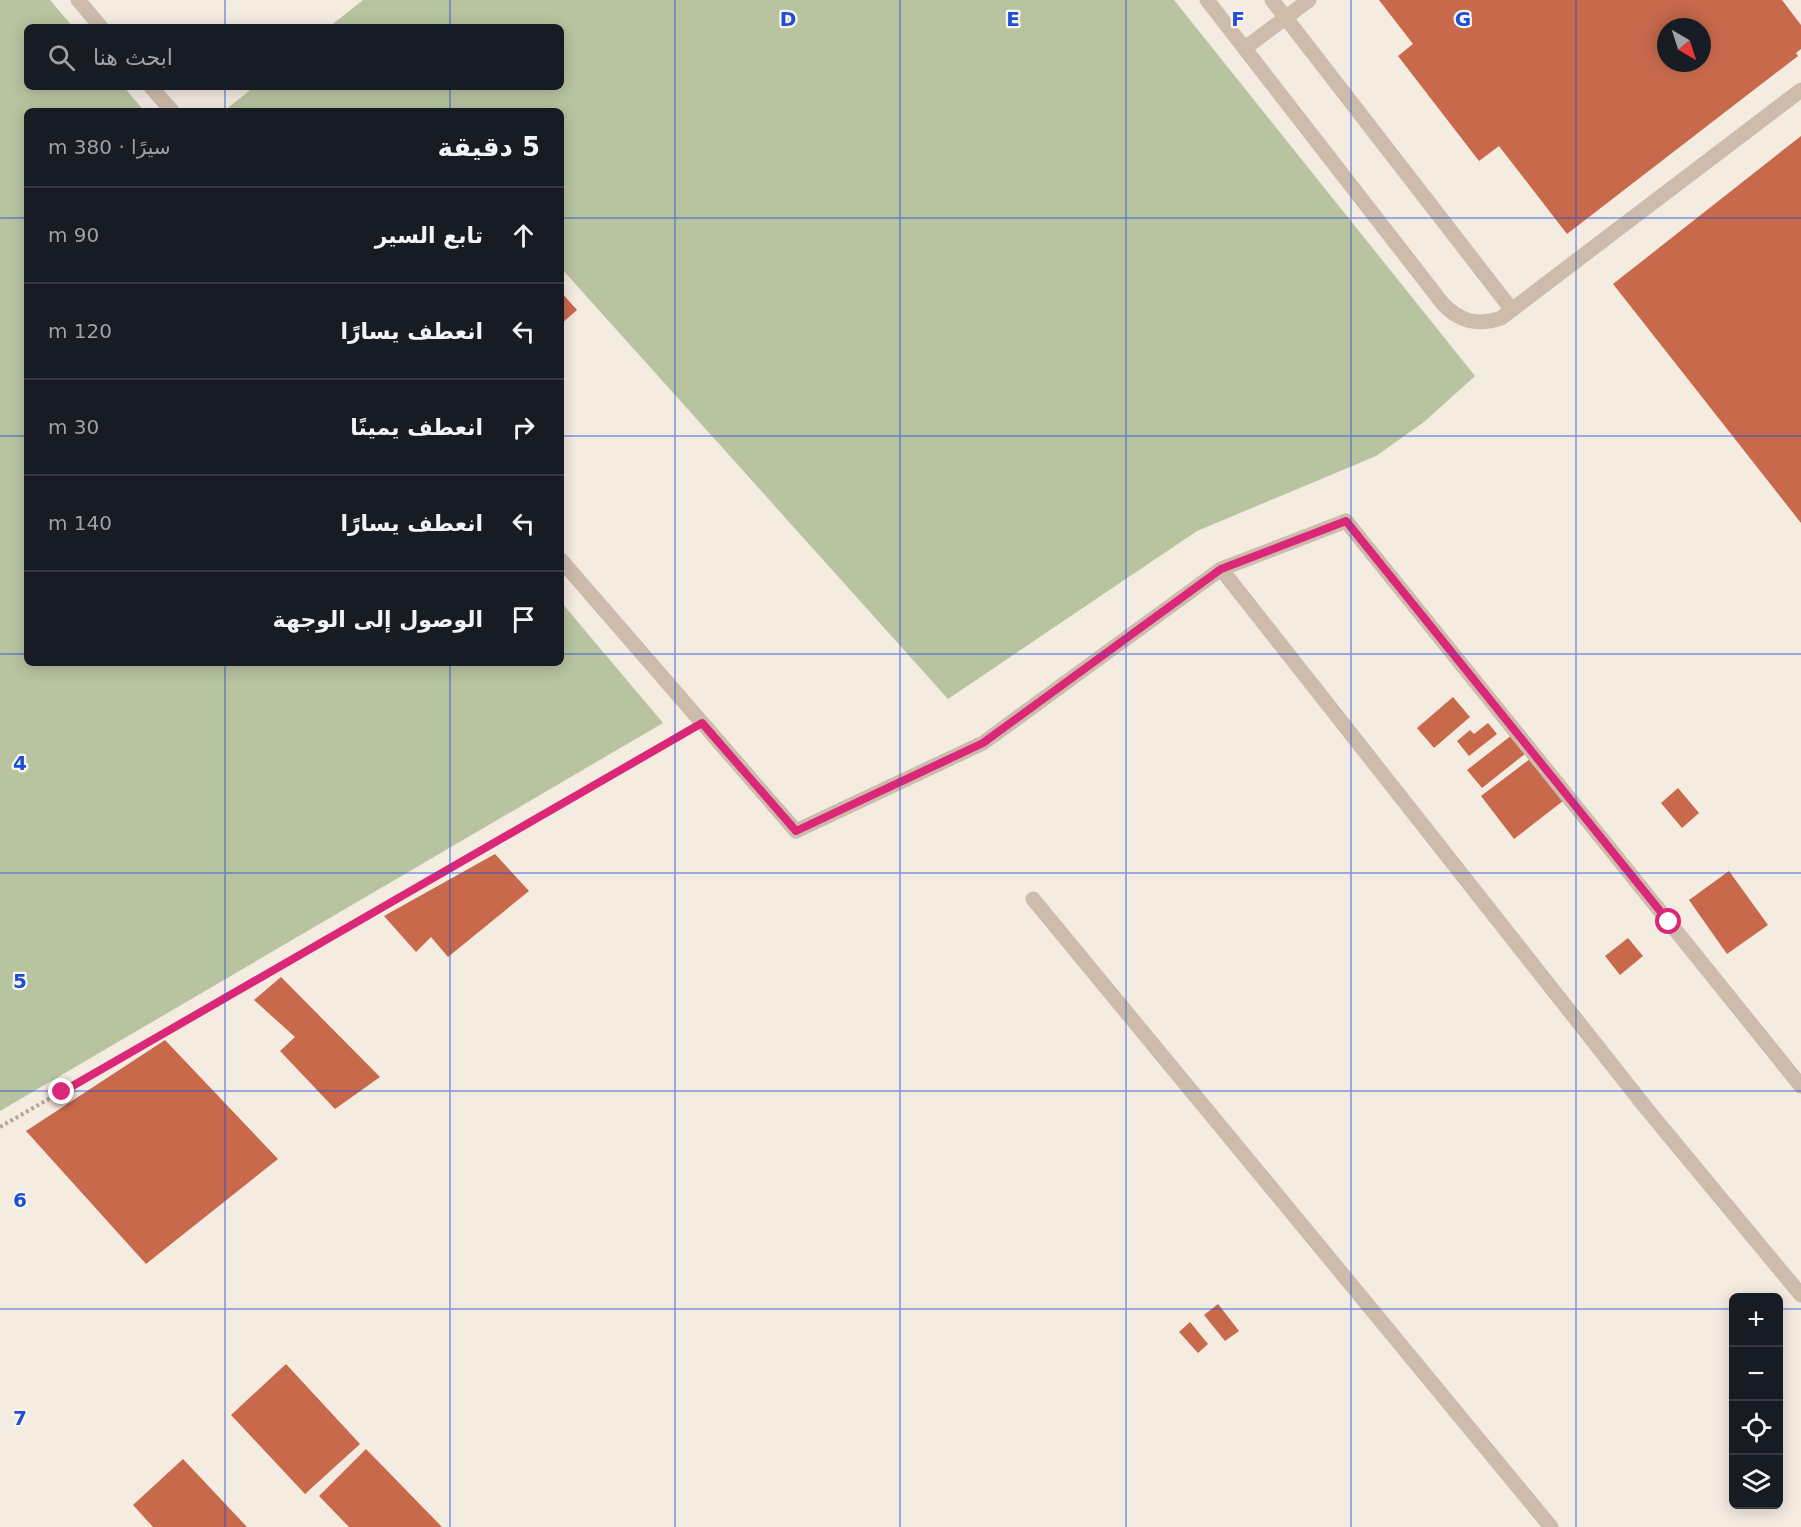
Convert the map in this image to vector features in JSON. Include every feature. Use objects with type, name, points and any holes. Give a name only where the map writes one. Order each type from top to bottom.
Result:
[{"type":"street","points":[[78,0],[98,24]]},
{"type":"street","points":[[1207,0],[1452,314],[1463,320],[1489,322],[1501,318],[1801,90]]},
{"type":"street","points":[[1272,0],[1512,310]]},
{"type":"street","points":[[1245,48],[1309,0]]},
{"type":"street","points":[[154,90],[169,108]]},
{"type":"street","points":[[564,563],[796,831],[983,743],[1221,569],[1346,521],[1801,1086]]},
{"type":"street","points":[[1221,569],[1646,1108],[1801,1295]]},
{"type":"street","points":[[1033,900],[1551,1527]]},
{"type":"path","points":[[0,1127],[702,723]]},
{"type":"green space","points":[[0,0],[50,0],[70,24],[24,24],[24,90],[126,90],[142,108],[24,108],[24,666],[564,666],[564,606],[663,723],[0,1111]]},
{"type":"green space","points":[[363,0],[1174,0],[1475,376],[1424,422],[1376,456],[1197,531],[948,699],[564,271],[564,108],[228,108],[250,90],[564,90],[564,24],[333,24]]},
{"type":"building","points":[[1379,0],[1782,0],[1801,25],[1801,49],[1796,53],[1798,56],[1567,234],[1499,146],[1479,161],[1398,56],[1413,44]]},
{"type":"building","points":[[1801,136],[1801,523],[1613,284]]},
{"type":"building","points":[[564,295],[577,310],[564,321]]},
{"type":"building","points":[[1453,697],[1470,717],[1434,748],[1417,728]]},
{"type":"building","points":[[1488,723],[1497,734],[1469,756],[1457,741],[1470,730],[1474,734]]},
{"type":"building","points":[[1512,735],[1526,753],[1482,788],[1467,770]]},
{"type":"building","points":[[1530,759],[1563,801],[1514,839],[1481,796]]},
{"type":"building","points":[[1678,788],[1699,813],[1682,828],[1661,803]]},
{"type":"building","points":[[495,854],[529,891],[448,957],[431,937],[416,952],[384,916]]},
{"type":"building","points":[[1729,871],[1768,925],[1727,954],[1689,900]]},
{"type":"building","points":[[1628,938],[1643,956],[1620,975],[1605,956]]},
{"type":"building","points":[[281,977],[380,1077],[335,1109],[280,1051],[295,1037],[254,1000]]},
{"type":"building","points":[[165,1040],[278,1159],[146,1264],[26,1131]]},
{"type":"building","points":[[1218,1304],[1239,1331],[1225,1341],[1204,1315]]},
{"type":"building","points":[[1190,1322],[1208,1344],[1198,1353],[1179,1332]]},
{"type":"building","points":[[286,1364],[360,1444],[305,1494],[231,1415]]},
{"type":"building","points":[[366,1449],[442,1527],[349,1527],[319,1496]]},
{"type":"building","points":[[183,1459],[247,1527],[153,1527],[133,1505]]},
{"type":"route","points":[[62,1092],[702,723],[796,831],[983,743],[1221,569],[1346,521],[1669,922]]}]
